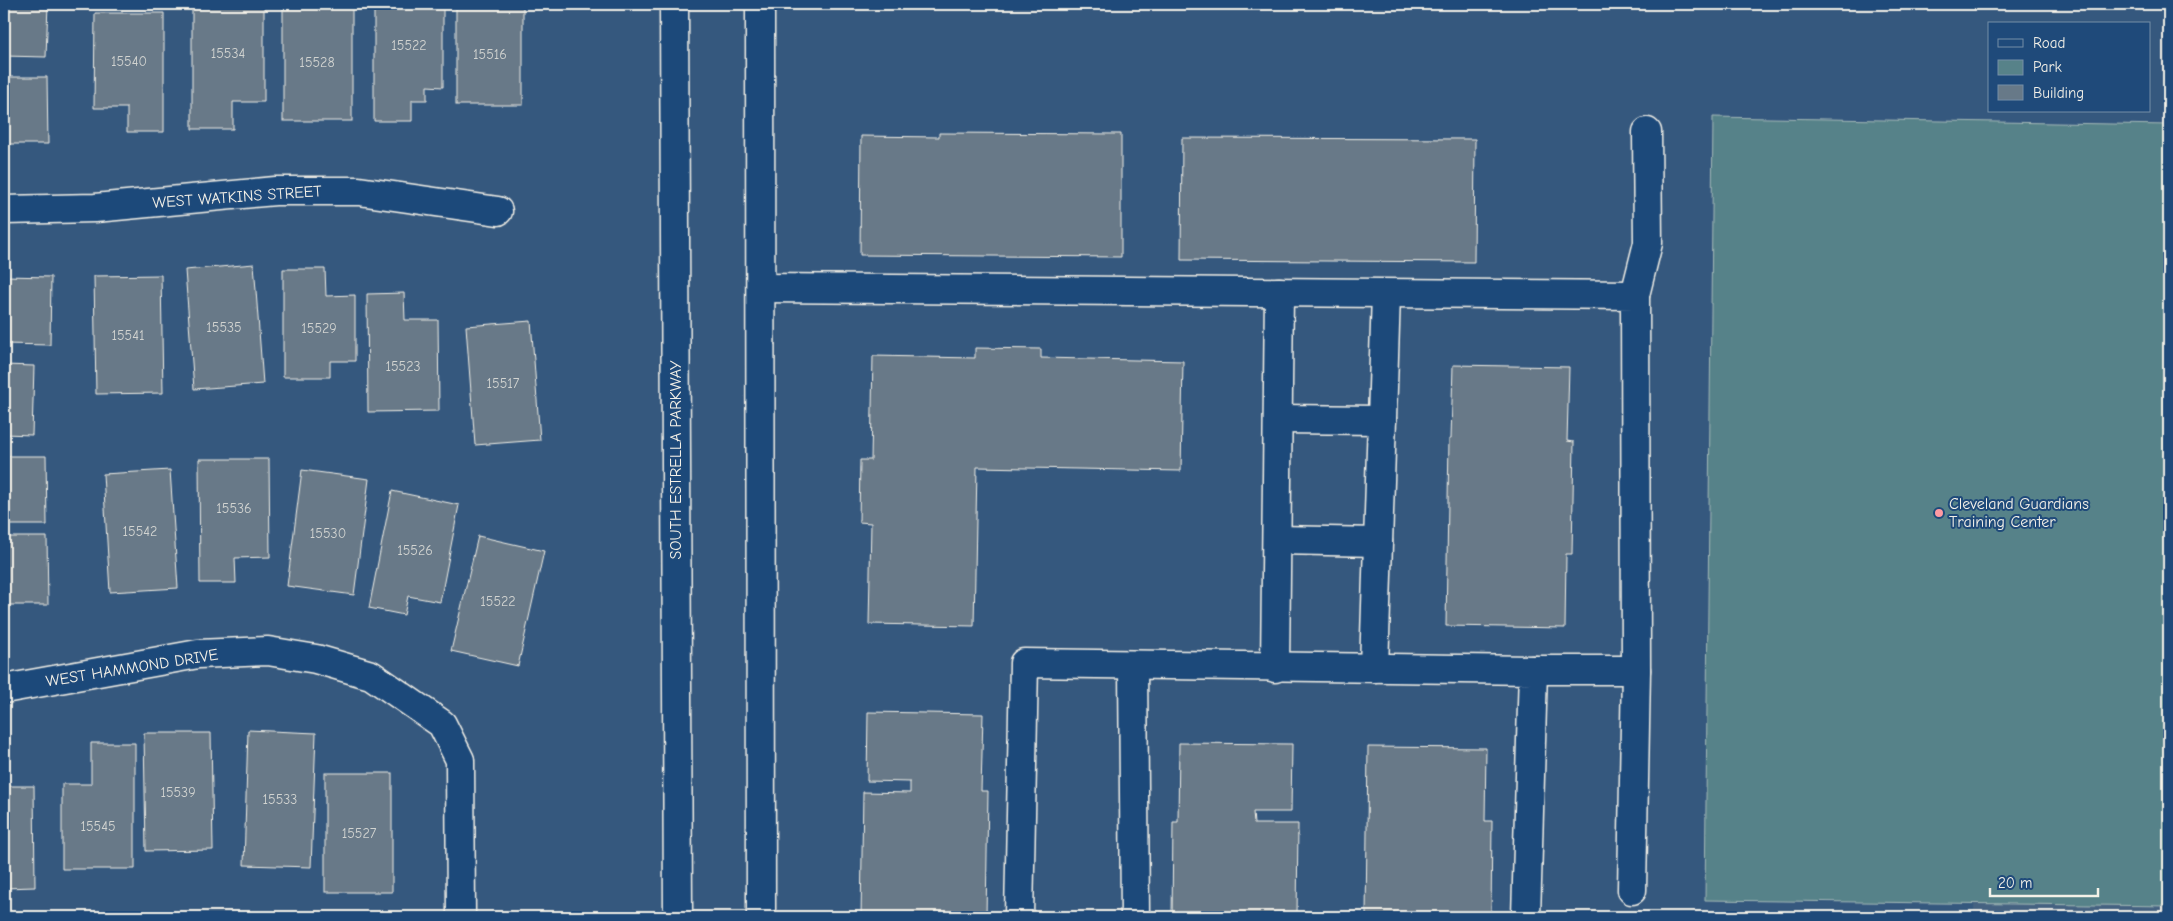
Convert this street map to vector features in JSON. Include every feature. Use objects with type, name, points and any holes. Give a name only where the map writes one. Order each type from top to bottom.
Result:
[{"type":"main road","name":"SOUTH ESTRELLA PARKWAY","points":[[674,4],[678,917]]},
{"type":"main road","points":[[760,4],[761,917]]},
{"type":"main road","points":[[1632,890],[1636,670],[1635,294],[1648,243],[1646,132]]},
{"type":"main road","name":"WEST WATKINS STREET","points":[[4,210],[95,208],[275,191],[359,191],[498,211]]},
{"type":"main road","points":[[761,288],[1386,294],[1635,294]]},
{"type":"main road","points":[[1275,668],[1278,292]]},
{"type":"main road","points":[[1374,668],[1386,294]]},
{"type":"main road","points":[[1278,419],[1382,420]]},
{"type":"main road","points":[[1277,540],[1378,542]]},
{"type":"main road","name":"WEST HAMMOND DRIVE","points":[[4,688],[198,654],[268,651],[316,659],[371,675],[442,724],[460,760],[461,917]]},
{"type":"main road","points":[[1019,917],[1024,663],[1275,668],[1636,670]]},
{"type":"main road","points":[[1133,666],[1135,917]]},
{"type":"main road","points":[[1526,917],[1533,670]]},
{"type":"shaded area","points":[[1974,903],[2169,906],[2169,917],[1974,917]]},
{"type":"green space","name":"Cleveland Guardians Training Center","points":[[1713,117],[2169,125],[2169,906],[1705,900]]},
{"type":"building","points":[[4,4],[48,4],[46,57],[4,56]]},
{"type":"building","points":[[192,4],[264,4],[264,102],[233,102],[233,129],[192,129]]},
{"type":"building","points":[[283,4],[352,4],[352,121],[283,121]]},
{"type":"building","points":[[374,4],[443,4],[443,87],[427,86],[427,100],[412,100],[412,121],[374,121]]},
{"type":"building","points":[[456,4],[523,4],[523,105],[456,105]]},
{"type":"building","points":[[95,13],[164,13],[164,132],[127,132],[127,108],[94,108]]},
{"type":"building","points":[[4,77],[47,77],[48,144],[4,144]]},
{"type":"building","points":[[939,133],[1121,134],[1121,257],[860,255],[861,136],[939,137]]},
{"type":"building","points":[[1182,138],[1475,139],[1474,262],[1181,260]]},
{"type":"building","points":[[254,264],[263,384],[194,389],[185,270]]},
{"type":"building","points":[[283,269],[325,269],[326,296],[355,295],[355,361],[330,361],[330,377],[283,377]]},
{"type":"building","points":[[161,275],[163,393],[96,394],[94,276]]},
{"type":"building","points":[[4,276],[51,277],[50,345],[4,344]]},
{"type":"building","points":[[404,293],[405,320],[438,320],[439,411],[368,412],[367,294]]},
{"type":"building","points":[[531,321],[540,440],[475,445],[466,326]]},
{"type":"building","points":[[975,348],[1041,349],[1041,358],[1183,361],[1181,471],[977,467],[974,626],[869,624],[871,523],[859,522],[860,460],[871,460],[873,356],[975,358]]},
{"type":"building","points":[[4,365],[34,366],[32,435],[4,434]]},
{"type":"building","points":[[1453,365],[1569,367],[1567,441],[1574,442],[1572,554],[1566,554],[1565,628],[1446,626],[1449,439],[1451,439]]},
{"type":"building","points":[[4,456],[46,456],[47,525],[4,525]]},
{"type":"building","points":[[199,459],[269,459],[270,557],[235,558],[236,583],[200,583]]},
{"type":"building","points":[[170,470],[178,588],[110,592],[103,474]]},
{"type":"building","points":[[302,470],[369,479],[354,595],[287,586]]},
{"type":"building","points":[[392,491],[459,505],[440,602],[408,596],[404,615],[369,608]]},
{"type":"building","points":[[478,536],[544,551],[518,666],[451,651]]},
{"type":"building","points":[[4,537],[47,537],[48,605],[4,605]]},
{"type":"building","points":[[868,712],[983,714],[981,791],[988,791],[986,917],[861,917],[863,792],[910,793],[910,782],[867,781]]},
{"type":"building","points":[[248,730],[316,733],[311,867],[244,865]]},
{"type":"building","points":[[144,733],[211,733],[213,850],[146,851]]},
{"type":"building","points":[[91,743],[135,743],[135,869],[62,869],[62,784],[91,784]]},
{"type":"building","points":[[1179,743],[1292,744],[1291,812],[1253,812],[1254,824],[1298,824],[1297,917],[1172,917],[1173,822],[1178,822]]},
{"type":"building","points":[[1368,747],[1486,748],[1485,821],[1492,821],[1491,917],[1366,917]]},
{"type":"building","points":[[325,773],[392,773],[392,892],[325,892]]},
{"type":"building","points":[[4,786],[34,786],[35,887],[4,888]]},
{"type":"place","name":"Cleveland Guardians Training Center","points":[[1939,513]]}]
